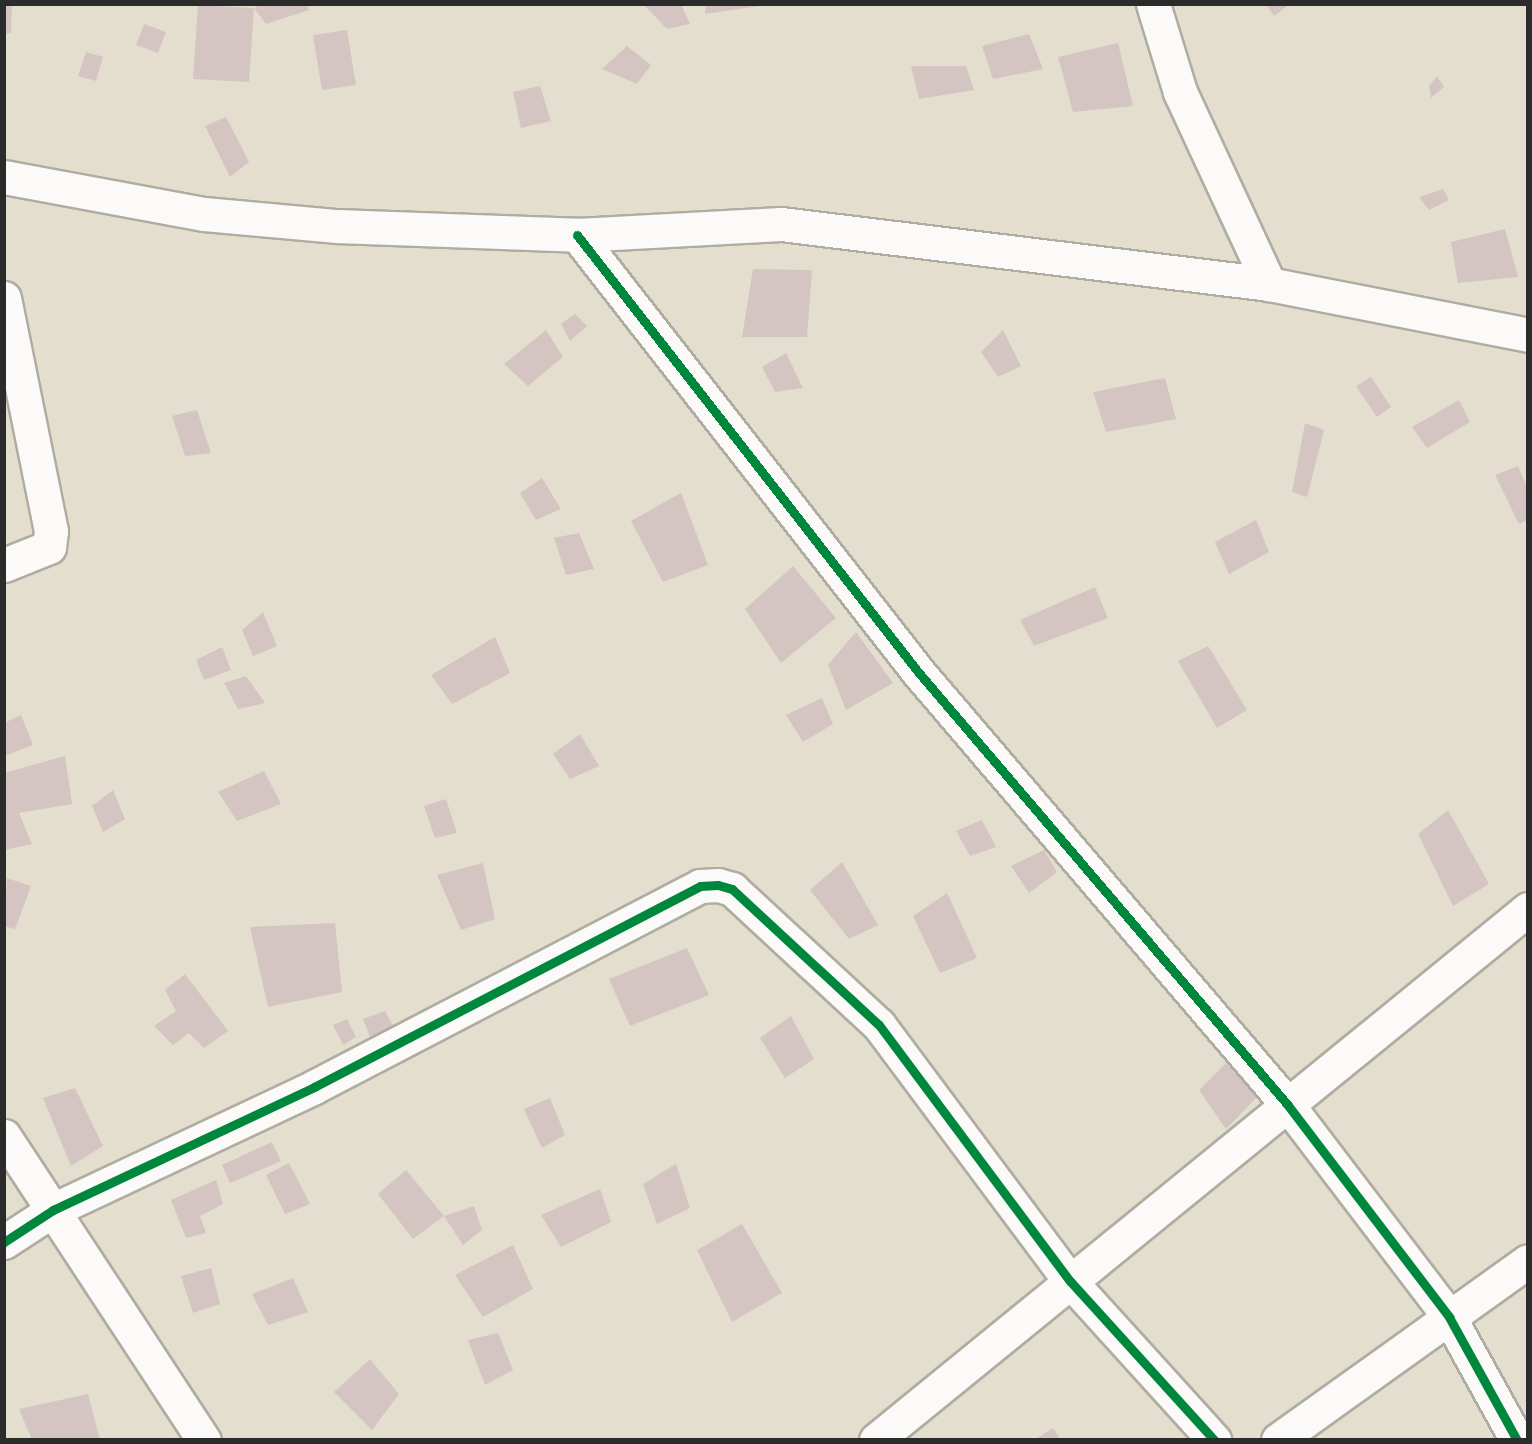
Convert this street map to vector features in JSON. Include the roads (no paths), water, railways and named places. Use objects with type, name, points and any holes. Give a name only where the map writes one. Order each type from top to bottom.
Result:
[{"type":"street","points":[[1153,4],[1180,92],[1269,284]]},
{"type":"street","points":[[4,177],[204,214],[338,225],[577,235],[781,224],[1269,284],[1527,335]]},
{"type":"street","points":[[577,235],[919,673],[1287,1104],[1449,1317],[1517,1440]]},
{"type":"street","points":[[4,298],[51,531],[50,547],[4,565]]},
{"type":"street","points":[[4,1242],[53,1210],[314,1087],[700,886],[718,885],[732,889],[879,1025],[1070,1281],[1214,1440]]},
{"type":"street","points":[[876,1440],[1527,909]]},
{"type":"street","points":[[4,1136],[203,1439]]},
{"type":"street","points":[[1278,1440],[1527,1261]]}]
